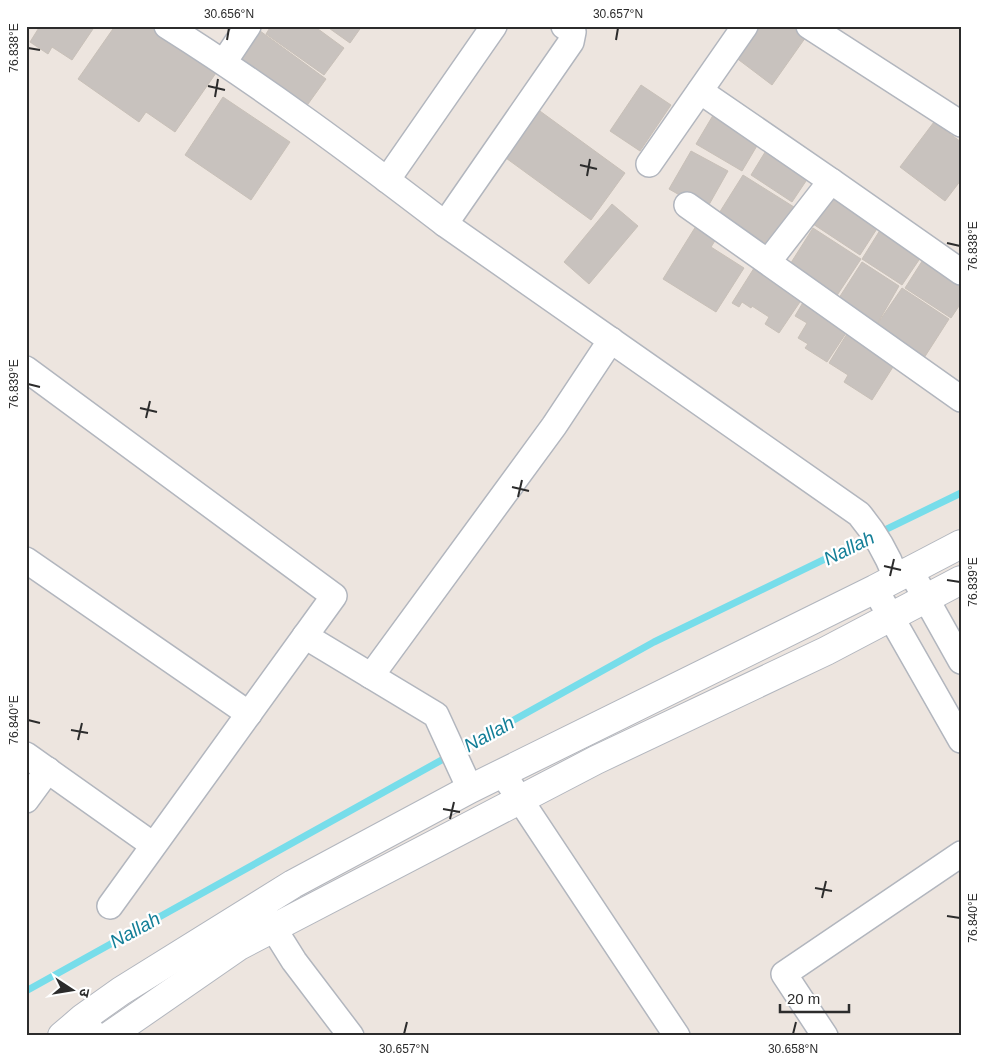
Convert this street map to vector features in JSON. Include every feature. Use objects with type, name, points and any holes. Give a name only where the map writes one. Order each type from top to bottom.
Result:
[{"type":"street","points":[[167,26],[224,62],[445,224],[859,514],[871,528],[893,574],[891,617],[961,740]]},
{"type":"street","points":[[224,62],[248,26]]},
{"type":"street","points":[[387,180],[494,26]]},
{"type":"street","points":[[445,224],[571,42],[573,32],[564,26]]},
{"type":"street","points":[[650,164],[745,26]]},
{"type":"street","points":[[809,26],[961,124]]},
{"type":"street","points":[[700,91],[961,272]]},
{"type":"street","points":[[768,262],[830,181]]},
{"type":"street","points":[[687,205],[961,399]]},
{"type":"street","points":[[371,676],[554,426],[611,340]]},
{"type":"street","points":[[26,369],[334,596],[110,906]]},
{"type":"street","points":[[62,1036],[89,1027],[121,991],[258,904],[293,884],[470,790],[893,574],[961,544]]},
{"type":"street","points":[[26,560],[249,714]]},
{"type":"street","points":[[893,574],[926,598],[961,661]]},
{"type":"street","points":[[109,1036],[239,946],[596,760],[826,651],[961,580]]},
{"type":"street","points":[[305,636],[436,714],[470,790]]},
{"type":"street","points":[[26,755],[154,845]]},
{"type":"street","points":[[26,800],[48,770]]},
{"type":"street","points":[[503,774],[677,1036]]},
{"type":"street","points":[[825,1036],[784,974],[961,854]]},
{"type":"street","points":[[258,904],[294,961],[351,1036]]},
{"type":"building","points":[[40,26],[95,26],[72,60],[52,47],[48,54],[30,42]]},
{"type":"building","points":[[115,26],[150,26],[216,73],[175,132],[146,112],[139,122],[78,79]]},
{"type":"building","points":[[271,26],[314,26],[344,48],[324,75],[266,34]]},
{"type":"building","points":[[326,26],[362,26],[350,43]]},
{"type":"building","points":[[757,26],[797,26],[808,34],[772,85],[735,57]]},
{"type":"building","points":[[256,28],[326,79],[303,111],[233,60]]},
{"type":"building","points":[[641,85],[671,105],[640,151],[610,131]]},
{"type":"building","points":[[223,97],[290,142],[251,200],[185,155]]},
{"type":"building","points":[[533,106],[625,173],[591,220],[499,153]]},
{"type":"building","points":[[715,112],[761,139],[742,171],[696,144]]},
{"type":"building","points":[[934,122],[961,142],[961,180],[945,201],[900,167]]},
{"type":"building","points":[[770,144],[812,172],[792,202],[751,175]]},
{"type":"building","points":[[691,151],[728,171],[706,210],[669,189]]},
{"type":"building","points":[[743,175],[794,207],[767,250],[716,218]]},
{"type":"building","points":[[833,194],[880,224],[860,255],[813,224]]},
{"type":"building","points":[[612,204],[638,226],[589,284],[564,262]]},
{"type":"building","points":[[701,218],[721,231],[711,247],[744,268],[716,312],[663,279]]},
{"type":"building","points":[[882,227],[923,254],[902,285],[862,259]]},
{"type":"building","points":[[813,228],[861,259],[834,300],[787,269]]},
{"type":"building","points":[[926,255],[961,278],[961,303],[951,318],[905,288]]},
{"type":"building","points":[[862,262],[899,286],[876,326],[837,301]]},
{"type":"building","points":[[756,265],[804,296],[779,333],[765,324],[769,317],[752,306],[751,308],[742,302],[739,307],[732,303]]},
{"type":"building","points":[[902,288],[949,319],[924,358],[876,326]]},
{"type":"building","points":[[805,299],[850,327],[827,362],[805,348],[808,344],[798,338],[807,323],[795,316]]},
{"type":"building","points":[[850,329],[898,359],[872,400],[844,382],[848,375],[829,363]]},
{"type":"waterway","name":"Nallah","points":[[26,991],[654,642],[961,493]]}]
